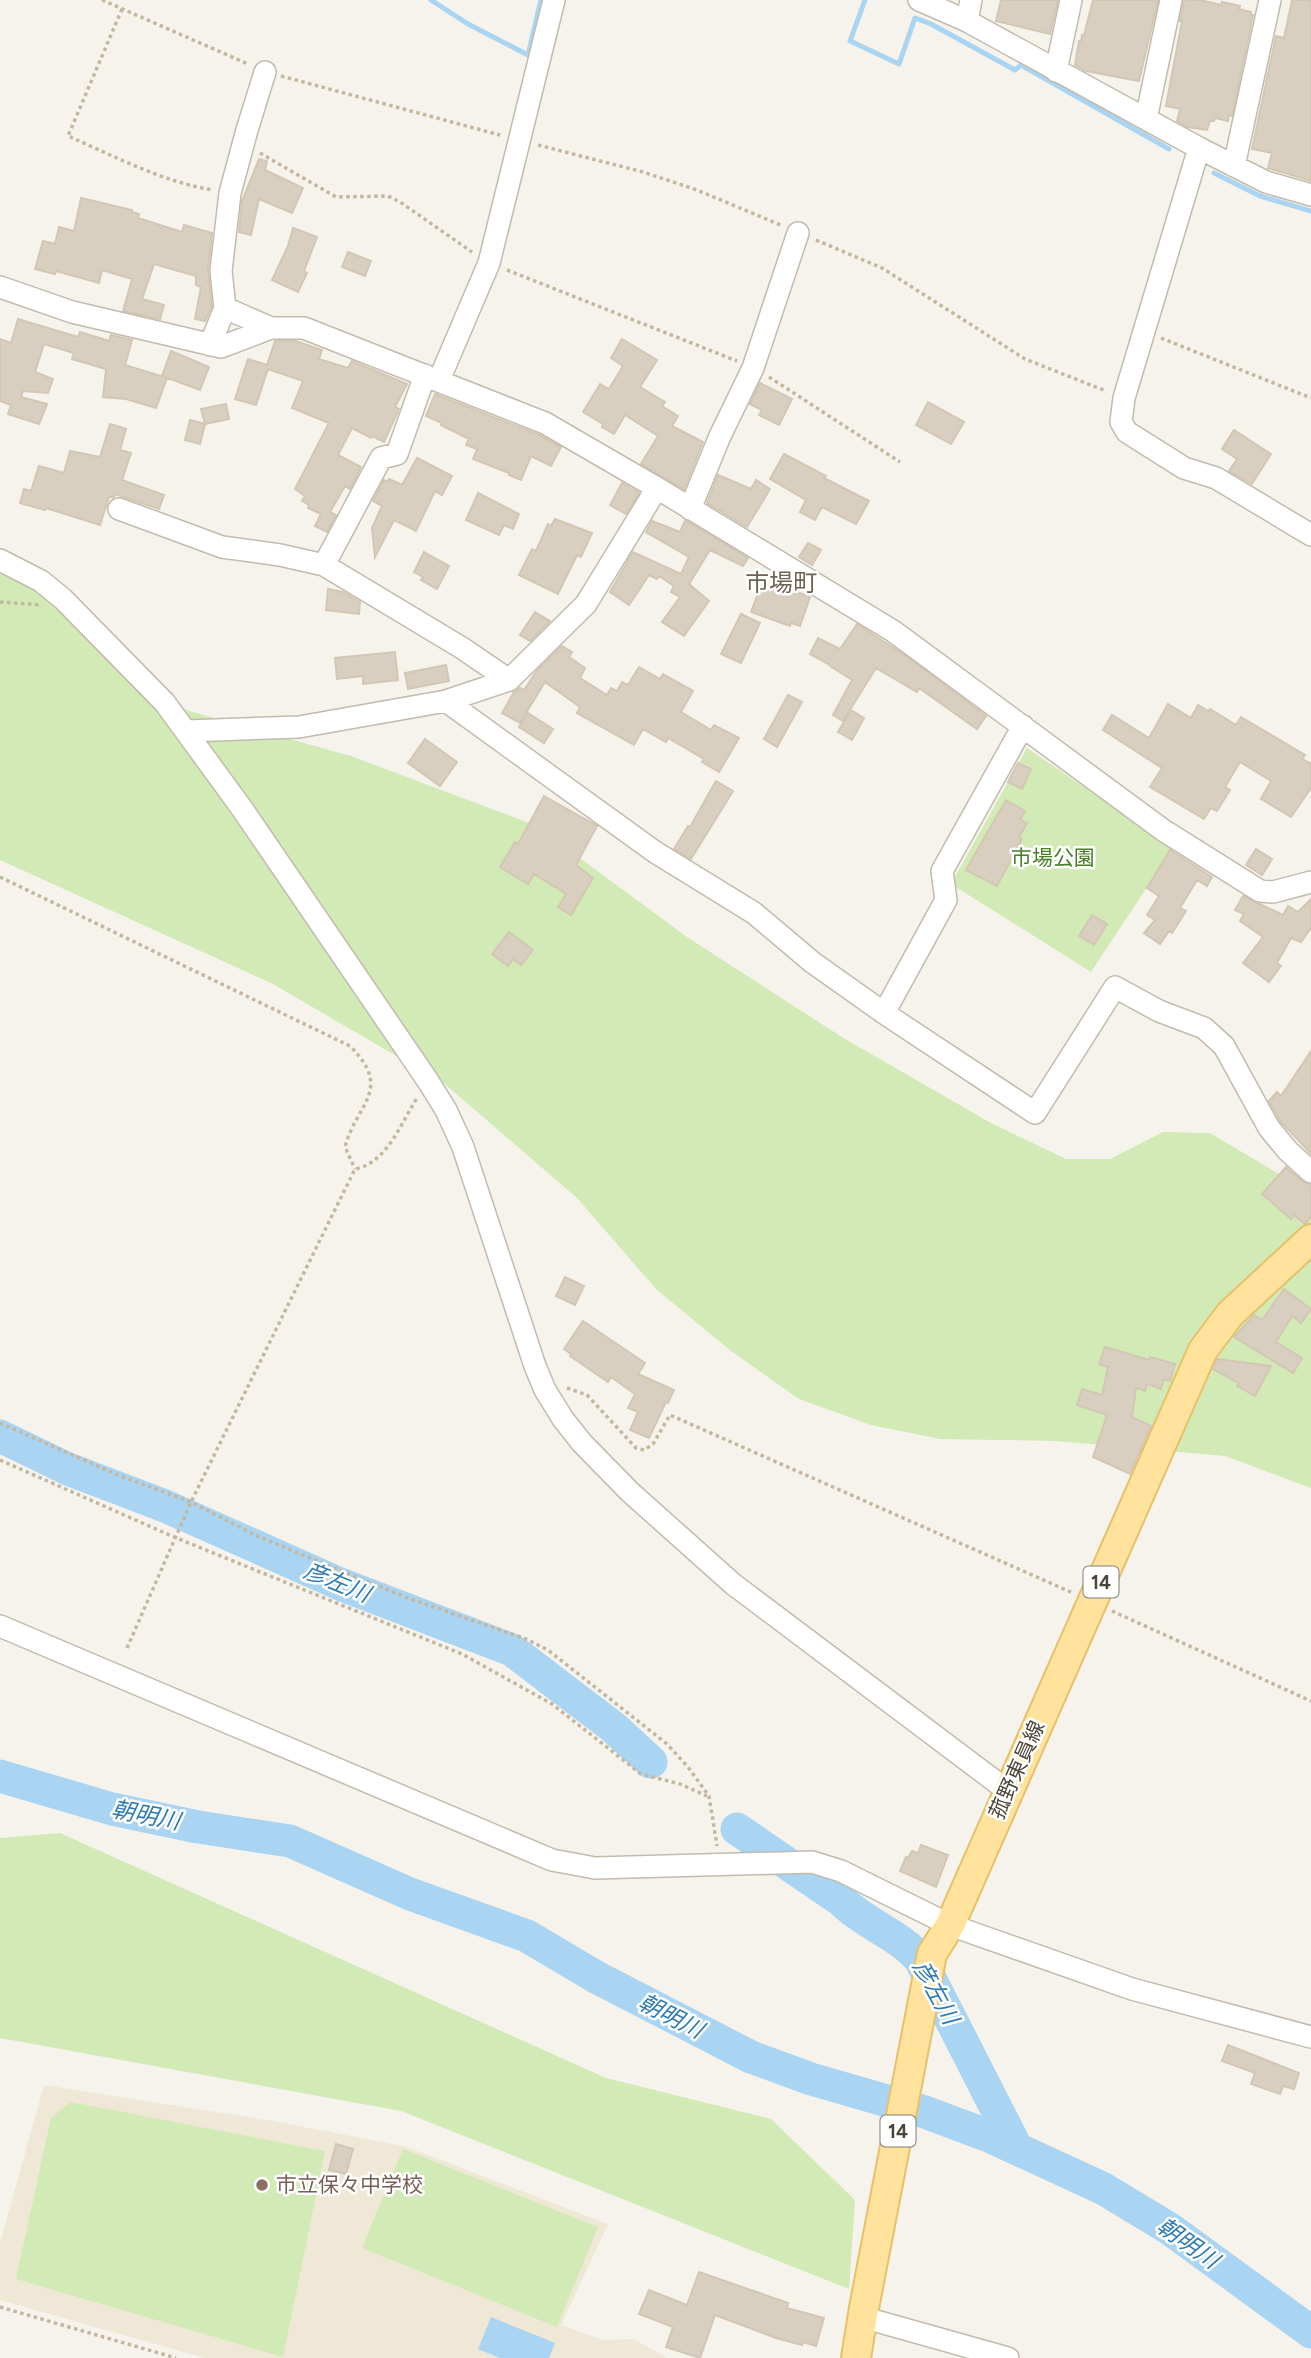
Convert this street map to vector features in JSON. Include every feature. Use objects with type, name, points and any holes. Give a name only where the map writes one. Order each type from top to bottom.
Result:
[{"type":"main road","name":"菰野東員線","points":[[856,2358],[932,1954],[950,1925],[1203,1350],[1230,1314],[1311,1239]]},
{"type":"street","points":[[324,565],[381,458],[397,454],[489,263],[554,0]]},
{"type":"street","points":[[919,0],[967,22],[1266,182],[1311,195]]},
{"type":"street","points":[[967,22],[971,0]]},
{"type":"street","points":[[1056,71],[1071,0]]},
{"type":"street","points":[[1146,119],[1171,0]]},
{"type":"street","points":[[1234,166],[1270,0]]},
{"type":"street","points":[[210,345],[225,308],[221,271],[230,192],[265,72]]},
{"type":"street","points":[[1199,148],[1143,331],[1124,398],[1121,422],[1127,432],[1184,468],[1216,478],[1311,536]]},
{"type":"street","points":[[690,509],[720,436],[753,368],[799,233]]},
{"type":"street","points":[[0,287],[72,312],[221,347],[271,328],[304,328],[545,423],[893,632],[1163,830],[1260,891],[1273,892],[1311,882]]},
{"type":"street","points":[[225,308],[271,328]]},
{"type":"street","points":[[187,731],[299,727],[446,701],[509,680],[586,604],[657,488]]},
{"type":"street","points":[[118,509],[222,547],[280,555],[324,565],[462,648],[509,680]]},
{"type":"street","points":[[0,560],[41,581],[63,598],[165,703],[243,810],[428,1081],[446,1110],[463,1147],[545,1390],[582,1443],[630,1492],[733,1584],[1008,1791]]},
{"type":"street","points":[[446,701],[655,852],[754,913],[812,962],[884,1013],[1035,1113],[1115,987],[1159,1011],[1204,1028],[1224,1046],[1269,1128],[1288,1151],[1311,1172]]},
{"type":"street","points":[[884,1013],[946,900],[942,870],[1023,726]]},
{"type":"street","points":[[0,1626],[552,1860],[595,1867],[812,1862],[841,1871],[950,1925],[1132,1989],[1311,2037]]},
{"type":"street","points":[[863,2312],[1008,2358]]},
{"type":"path","points":[[102,0],[265,72],[643,172],[696,190],[882,268],[1025,359],[1124,398]]},
{"type":"path","points":[[122,9],[68,136],[197,187],[230,192]]},
{"type":"path","points":[[243,143],[335,197],[388,196],[489,263],[753,368],[900,462]]},
{"type":"path","points":[[1143,331],[1311,398]]},
{"type":"path","points":[[0,602],[42,605],[63,598]]},
{"type":"path","points":[[0,877],[350,1046],[368,1067],[371,1092],[345,1147],[355,1169]]},
{"type":"path","points":[[355,1169],[362,1168],[384,1154],[428,1081]]},
{"type":"path","points":[[127,1648],[174,1537],[355,1169]]},
{"type":"path","points":[[545,1390],[568,1388],[587,1395],[636,1448],[644,1450],[653,1444],[670,1415],[1311,1701]]},
{"type":"path","points":[[0,1423],[118,1475],[191,1502],[255,1535],[303,1555],[408,1598],[526,1639],[548,1650],[667,1744],[688,1767],[709,1796],[721,1866]]},
{"type":"path","points":[[0,1460],[174,1537],[462,1654],[552,1704],[641,1774],[680,1784],[709,1796]]},
{"type":"path","points":[[0,2308],[176,2358]]},
{"type":"shaded area","name":"市立保々中学校","points":[[44,2085],[273,2121],[407,2147],[608,2224],[561,2325],[603,2340],[634,2339],[667,2358],[205,2358],[0,2300],[0,2243]]},
{"type":"green space","points":[[0,558],[113,656],[186,710],[351,756],[535,825],[687,937],[845,1039],[991,1123],[1066,1159],[1110,1159],[1163,1132],[1210,1133],[1311,1193],[1311,1488],[1225,1456],[1056,1441],[940,1439],[871,1425],[799,1399],[731,1351],[657,1290],[577,1198],[446,1085],[273,984],[0,860]]},
{"type":"green space","name":"市場公園","points":[[1027,748],[1173,848],[1091,972],[951,884]]},
{"type":"green space","points":[[60,1833],[606,2078],[771,2119],[855,2200],[849,2289],[401,2111],[0,2038],[0,1838]]},
{"type":"green space","points":[[71,2102],[325,2151],[283,2357],[16,2279],[51,2118]]},
{"type":"green space","points":[[403,2149],[598,2227],[557,2327],[362,2248]]},
{"type":"water","points":[[491,2317],[555,2343],[549,2358],[500,2358],[478,2349]]},
{"type":"building","points":[[1001,0],[1058,0],[1050,34],[996,21]]},
{"type":"building","points":[[1093,0],[1158,0],[1139,81],[1086,71],[1075,65],[1079,41],[1084,35]]},
{"type":"building","points":[[1184,0],[1200,0],[1221,5],[1222,2],[1240,6],[1239,9],[1253,15],[1232,116],[1229,115],[1228,121],[1215,118],[1210,121],[1207,130],[1187,127],[1177,121],[1180,109],[1166,106]]},
{"type":"building","points":[[1292,0],[1311,0],[1311,181],[1268,168],[1272,153],[1252,149],[1276,36],[1284,38]]},
{"type":"building","points":[[259,159],[267,161],[265,170],[303,188],[292,213],[259,199],[251,235],[239,232],[242,201]]},
{"type":"building","points":[[81,198],[132,210],[139,214],[138,218],[182,232],[184,225],[212,233],[208,270],[212,306],[205,321],[195,319],[201,287],[196,285],[196,276],[154,264],[142,299],[164,305],[160,319],[123,311],[132,279],[102,270],[99,283],[56,271],[55,274],[35,269],[43,241],[55,244],[59,227],[74,231]]},
{"type":"building","points":[[293,228],[317,237],[304,271],[307,273],[298,292],[272,280],[288,246]]},
{"type":"building","points":[[348,252],[371,261],[365,276],[342,267]]},
{"type":"building","points":[[18,319],[78,337],[80,332],[109,341],[111,335],[132,340],[125,365],[167,378],[156,408],[126,399],[103,397],[106,369],[72,359],[74,353],[44,344],[35,372],[53,379],[48,393],[23,391],[21,397],[47,404],[39,424],[8,414],[11,405],[0,401],[0,339],[11,343]]},
{"type":"building","points":[[622,339],[657,360],[640,387],[665,402],[662,406],[678,416],[672,426],[703,442],[684,489],[641,464],[658,436],[625,415],[614,434],[583,412],[600,384],[609,389],[623,366],[611,358]]},
{"type":"building","points":[[275,341],[296,341],[322,350],[319,359],[348,368],[352,361],[407,384],[395,407],[399,409],[384,442],[352,428],[338,455],[361,467],[350,489],[345,486],[330,512],[336,515],[327,532],[315,526],[321,514],[308,508],[309,505],[302,501],[305,496],[295,489],[329,423],[292,408],[303,381],[268,369],[256,405],[235,399],[248,359],[267,365]]},
{"type":"building","points":[[171,351],[209,367],[200,390],[162,376]]},
{"type":"building","points":[[760,383],[792,399],[779,425],[759,415],[762,410],[750,404]]},
{"type":"building","points":[[435,394],[539,435],[561,447],[551,466],[531,456],[521,480],[509,475],[473,459],[477,449],[466,445],[469,439],[426,416]]},
{"type":"building","points":[[928,402],[964,422],[951,444],[916,425]]},
{"type":"building","points":[[226,404],[229,419],[205,424],[201,409]]},
{"type":"building","points":[[190,420],[205,424],[200,444],[185,440]]},
{"type":"building","points":[[110,424],[126,429],[120,450],[131,453],[122,480],[164,495],[159,509],[115,494],[114,497],[109,497],[100,525],[20,503],[24,489],[31,491],[39,466],[64,473],[70,451],[100,457]]},
{"type":"building","points":[[1234,430],[1271,454],[1252,484],[1229,471],[1237,459],[1222,449]]},
{"type":"building","points":[[784,454],[869,501],[856,524],[822,507],[815,520],[800,512],[806,500],[770,479]]},
{"type":"building","points":[[417,458],[452,476],[442,495],[435,491],[416,531],[394,520],[375,557],[372,528],[382,506],[373,501],[384,480],[388,482],[389,479],[402,485]]},
{"type":"building","points":[[718,475],[751,489],[756,480],[770,489],[747,527],[707,503]]},
{"type":"building","points":[[622,483],[639,493],[626,514],[610,505]]},
{"type":"building","points":[[478,493],[519,514],[513,529],[504,525],[499,535],[466,520]]},
{"type":"building","points":[[555,519],[592,533],[581,557],[577,555],[558,594],[519,575],[532,549],[536,551],[548,524],[551,526]]},
{"type":"building","points":[[652,521],[680,532],[687,521],[748,558],[743,566],[710,550],[689,584],[709,601],[684,636],[662,622],[680,597],[671,592],[674,586],[659,576],[657,579],[649,575],[629,605],[610,592],[633,552],[681,574],[689,557],[646,532]]},
{"type":"building","points":[[808,543],[821,550],[812,565],[799,557]]},
{"type":"building","points":[[424,552],[449,566],[437,589],[421,580],[423,577],[414,572]]},
{"type":"building","points":[[762,583],[782,590],[783,586],[810,597],[800,626],[791,623],[790,626],[751,612]]},
{"type":"building","points":[[328,589],[343,592],[360,602],[359,614],[326,610]]},
{"type":"building","points":[[535,612],[550,621],[530,641],[520,635]]},
{"type":"building","points":[[741,614],[760,623],[741,663],[721,654]]},
{"type":"building","points":[[857,624],[903,654],[986,716],[977,729],[919,688],[917,692],[876,668],[843,721],[833,715],[852,680],[810,654],[818,638],[840,649]]},
{"type":"building","points":[[562,646],[572,652],[569,657],[585,668],[580,678],[607,695],[611,688],[617,691],[622,682],[628,685],[639,667],[660,679],[663,674],[693,691],[681,712],[711,730],[714,725],[739,738],[719,772],[702,762],[704,759],[668,738],[666,742],[643,729],[634,745],[577,713],[580,707],[545,682],[520,723],[502,713],[514,692],[520,688],[524,690],[536,672]]},
{"type":"building","points":[[395,652],[398,680],[363,684],[363,676],[337,679],[335,658]]},
{"type":"building","points":[[446,665],[449,681],[408,689],[405,673]]},
{"type":"building","points":[[788,695],[802,702],[777,747],[764,739]]},
{"type":"building","points":[[1168,704],[1191,718],[1198,705],[1236,725],[1241,717],[1305,755],[1302,759],[1311,764],[1311,788],[1291,817],[1261,799],[1271,781],[1240,762],[1225,787],[1230,790],[1217,811],[1211,808],[1204,819],[1150,787],[1162,768],[1103,730],[1112,715],[1149,738]]},
{"type":"building","points":[[851,710],[864,718],[852,740],[838,732]]},
{"type":"building","points":[[528,713],[553,729],[544,743],[519,727]]},
{"type":"building","points":[[425,739],[457,762],[440,786],[408,763]]},
{"type":"building","points":[[1018,763],[1031,769],[1022,789],[1008,782]]},
{"type":"building","points":[[716,781],[733,791],[691,859],[674,849]]},
{"type":"building","points":[[544,796],[597,826],[576,865],[593,878],[571,915],[558,907],[566,894],[534,874],[528,884],[500,867],[515,842],[518,844]]},
{"type":"building","points":[[1006,800],[1025,811],[1020,819],[1027,823],[1019,837],[1022,839],[997,886],[966,870]]},
{"type":"building","points":[[1256,849],[1272,859],[1262,875],[1246,865]]},
{"type":"building","points":[[1170,850],[1212,877],[1207,886],[1197,880],[1180,908],[1186,911],[1172,933],[1169,931],[1160,944],[1144,933],[1155,920],[1147,915],[1159,896],[1147,888]]},
{"type":"building","points":[[1243,896],[1283,915],[1288,906],[1298,912],[1311,899],[1311,928],[1301,942],[1291,938],[1277,963],[1281,966],[1269,982],[1243,963],[1263,937],[1240,921],[1244,914],[1235,910]]},
{"type":"building","points":[[1092,915],[1107,924],[1094,945],[1079,936]]},
{"type":"building","points":[[509,932],[533,950],[521,965],[513,959],[508,966],[492,954]]},
{"type":"building","points":[[1311,1051],[1311,1154],[1280,1121],[1269,1101],[1277,1092],[1281,1096]]},
{"type":"building","points":[[1286,1167],[1303,1182],[1311,1185],[1311,1216],[1305,1224],[1294,1215],[1291,1219],[1262,1194]]},
{"type":"building","points":[[565,1277],[584,1286],[575,1305],[556,1296]]},
{"type":"building","points":[[1284,1289],[1311,1309],[1301,1323],[1292,1316],[1276,1342],[1302,1358],[1293,1373],[1234,1337],[1254,1315],[1262,1320]]},
{"type":"building","points":[[583,1321],[645,1363],[638,1374],[674,1390],[649,1438],[630,1430],[638,1412],[628,1408],[635,1394],[611,1377],[608,1382],[564,1349]]},
{"type":"building","points":[[1105,1347],[1149,1360],[1150,1357],[1175,1364],[1170,1381],[1164,1379],[1161,1389],[1147,1384],[1145,1391],[1136,1388],[1132,1417],[1151,1426],[1130,1474],[1093,1457],[1107,1415],[1077,1405],[1082,1389],[1102,1395],[1108,1367],[1099,1364]]},
{"type":"building","points":[[1217,1359],[1271,1366],[1255,1396],[1237,1386],[1239,1383],[1213,1369]]},
{"type":"building","points":[[921,1845],[948,1855],[936,1887],[900,1871],[906,1857],[908,1858],[912,1851],[918,1853]]},
{"type":"building","points":[[1228,2045],[1299,2073],[1294,2089],[1283,2086],[1280,2094],[1251,2084],[1255,2073],[1222,2061]]},
{"type":"building","points":[[336,2144],[353,2149],[346,2174],[329,2170]]},
{"type":"building","points":[[699,2272],[788,2303],[787,2308],[824,2318],[816,2346],[776,2338],[715,2315],[700,2358],[666,2347],[673,2327],[639,2314],[649,2290],[687,2305]]},
{"type":"waterway","points":[[431,0],[468,24],[528,55],[541,0]]},
{"type":"waterway","points":[[865,0],[850,41],[899,64],[915,18],[1015,70],[1021,65],[1169,149]]},
{"type":"waterway","points":[[1214,173],[1260,196],[1311,211]]},
{"type":"waterway","name":"彦左川","points":[[0,1436],[68,1469],[165,1506],[340,1584],[512,1650],[613,1727],[651,1762]]},
{"type":"waterway","name":"朝明川","points":[[0,1776],[112,1809],[198,1827],[290,1841],[410,1894],[527,1936],[596,1977],[751,2057],[811,2079],[922,2111],[989,2136],[1104,2189],[1170,2229],[1311,2332]]},
{"type":"waterway","name":"彦左川","points":[[737,1829],[902,1943],[920,1959],[1017,2149]]},
{"type":"place","name":"市立保々中学校","points":[[262,2185]]},
{"type":"district","name":"市場町","points":[[781,583]]}]
